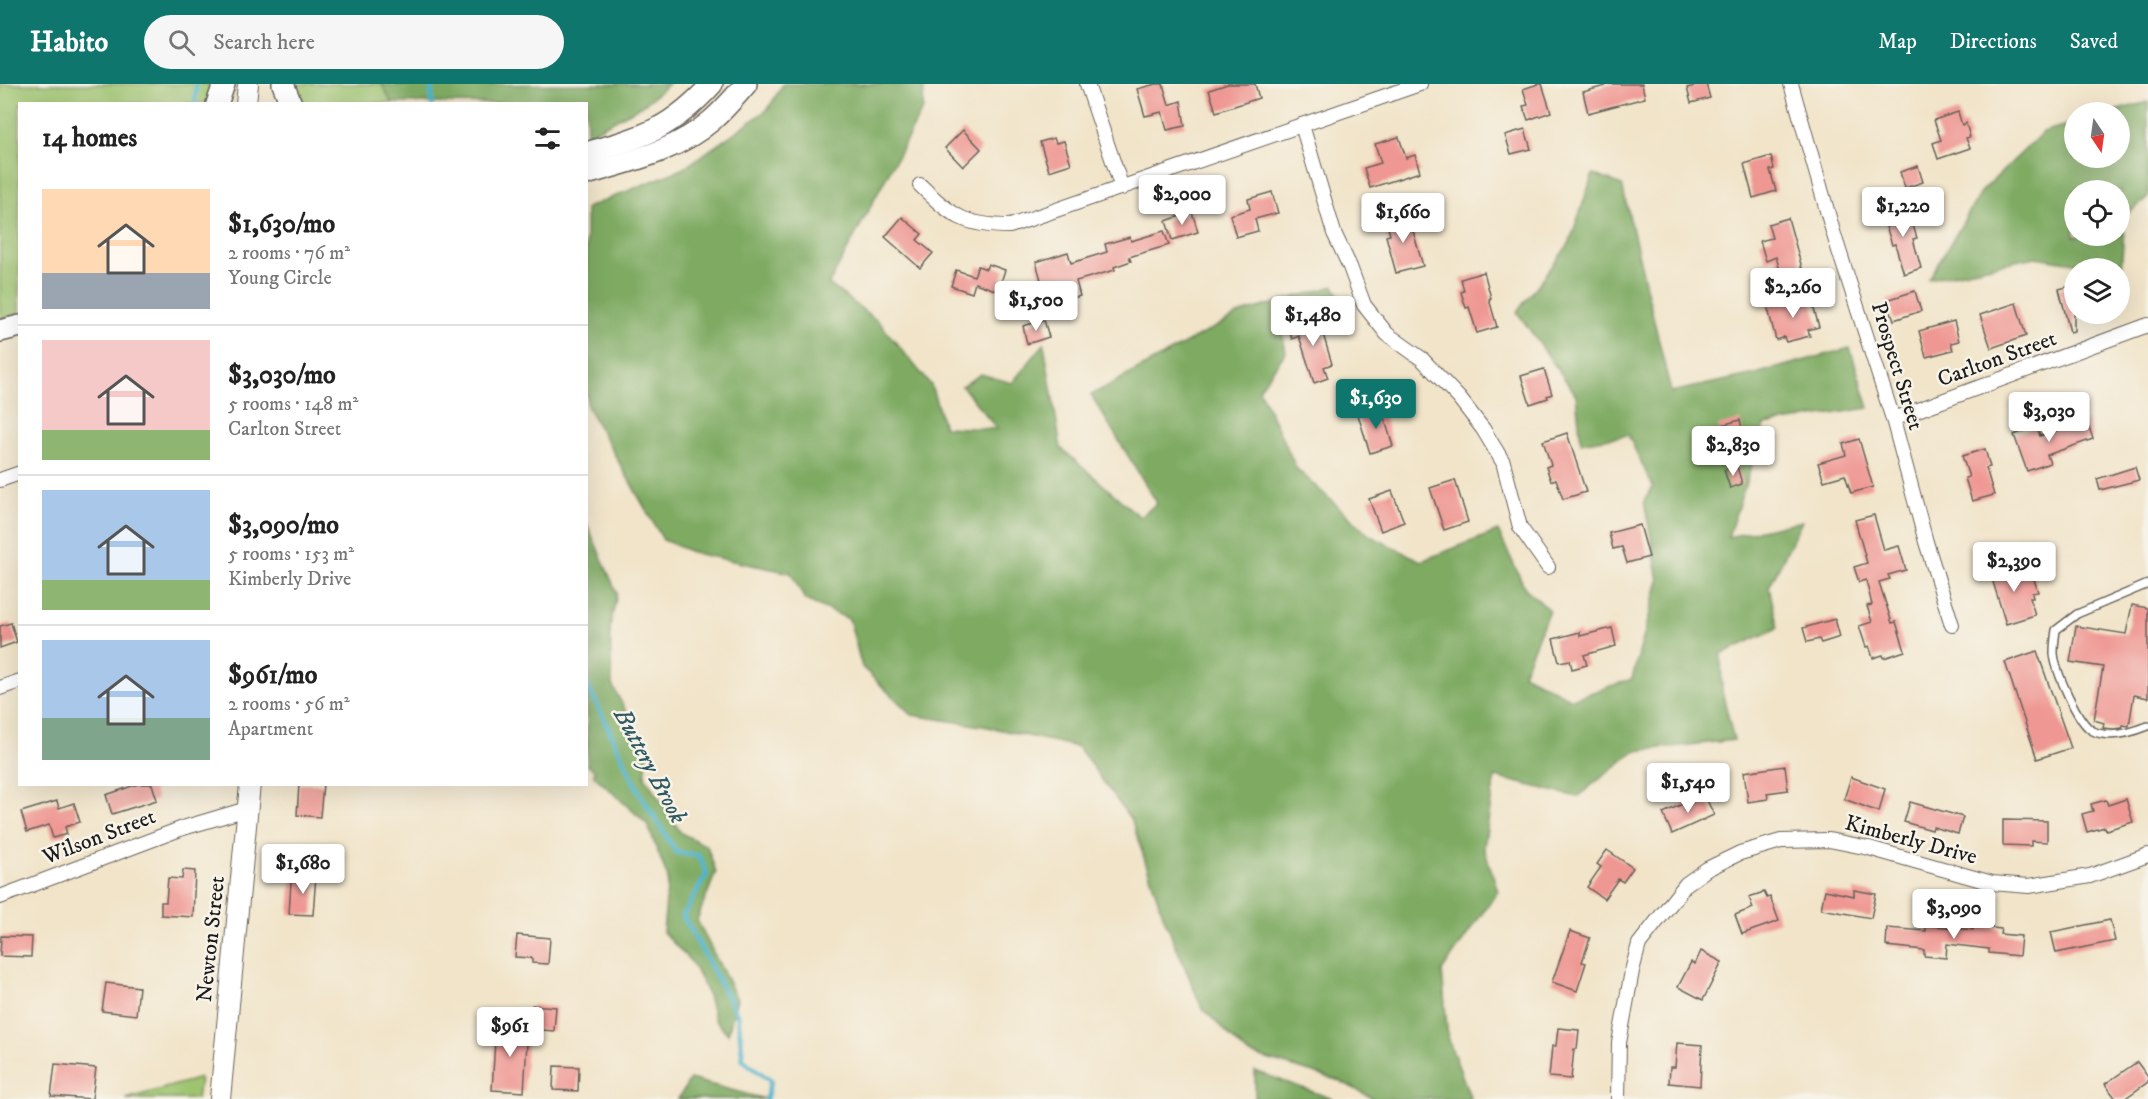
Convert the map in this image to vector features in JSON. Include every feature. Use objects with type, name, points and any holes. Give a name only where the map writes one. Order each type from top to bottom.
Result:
[{"type":"main road","points":[[218,102],[224,84]]},
{"type":"main road","points":[[246,102],[248,84]]},
{"type":"main road","points":[[283,84],[290,102]]},
{"type":"main road","points":[[588,152],[633,140],[663,127],[686,111],[712,84]]},
{"type":"main road","points":[[588,173],[639,160],[676,145],[710,122],[746,84]]},
{"type":"main road","points":[[0,331],[18,326]]},
{"type":"main road","name":"Newton Street","points":[[220,1099],[250,786]]},
{"type":"street","points":[[1087,84],[1122,188]]},
{"type":"street","points":[[920,185],[946,209],[964,220],[986,226],[1010,226],[1420,84]]},
{"type":"street","name":"Prospect Street","points":[[1791,84],[1834,234],[1893,419],[1952,625]]},
{"type":"street","points":[[1302,124],[1334,233],[1364,304],[1387,334],[1430,367],[1459,398],[1483,429],[1503,462],[1520,527],[1548,567]]},
{"type":"street","name":"Carlton Street","points":[[1893,419],[2148,325]]},
{"type":"street","points":[[0,480],[18,474]]},
{"type":"street","points":[[0,688],[18,682]]},
{"type":"street","name":"Wilson Street","points":[[0,897],[162,835],[247,809]]},
{"type":"street","name":"Kimberly Drive","points":[[1618,1099],[1619,1043],[1639,944],[1686,884],[1707,869],[1740,853],[1781,841],[1829,840],[1869,848],[1992,884],[2030,886],[2090,876],[2148,855]]},
{"type":"lane","points":[[2148,584],[2077,614],[2056,630],[2054,655],[2068,693],[2084,723],[2094,732],[2116,734],[2148,726]]},
{"type":"green space","points":[[0,84],[213,84],[209,102],[18,102],[18,314],[0,319]]},
{"type":"green space","points":[[293,84],[383,84],[392,102],[304,102],[295,91]]},
{"type":"green space","points":[[669,84],[643,105],[588,134],[588,102],[391,102],[382,85]]},
{"type":"green space","points":[[783,84],[924,84],[923,109],[829,284],[879,322],[931,385],[944,427],[997,429],[962,386],[981,374],[1012,383],[1044,344],[1061,448],[1140,517],[1157,503],[1091,395],[1241,313],[1334,286],[1349,314],[1319,314],[1281,325],[1286,352],[1259,389],[1297,469],[1369,535],[1421,561],[1498,531],[1525,588],[1549,610],[1523,674],[1572,699],[1632,679],[1659,580],[1644,501],[1653,487],[1628,435],[1581,443],[1576,395],[1517,312],[1569,244],[1593,174],[1622,185],[1671,392],[1755,374],[1850,348],[1869,408],[1765,425],[1728,537],[1802,521],[1769,587],[1778,628],[1721,654],[1722,691],[1734,740],[1635,751],[1577,797],[1495,777],[1484,848],[1498,891],[1442,971],[1448,1039],[1471,1099],[1374,1099],[1340,1081],[1247,1053],[1202,1008],[1164,918],[1132,821],[1078,747],[988,727],[912,715],[862,667],[849,619],[805,600],[791,573],[694,553],[663,540],[588,408],[588,207],[684,168],[768,109]]},
{"type":"green space","points":[[2148,102],[2148,198],[2130,212],[2130,180],[2064,180],[2064,246],[2123,246],[2122,258],[2064,258],[2064,261],[2035,257],[1929,279],[1981,192],[2043,132],[2064,126],[2064,168],[2130,168],[2130,107]]},
{"type":"green space","points":[[588,526],[617,593],[610,627],[612,685],[648,752],[645,777],[681,833],[707,846],[716,872],[697,920],[737,999],[728,1034],[715,1020],[707,993],[692,963],[663,932],[668,878],[647,824],[594,776],[594,770],[588,766]]},
{"type":"green space","points":[[1255,1071],[1333,1099],[1255,1099]]},
{"type":"green space","points":[[200,1078],[197,1099],[126,1099]]},
{"type":"green space","points":[[690,1079],[765,1099],[678,1099]]},
{"type":"building","points":[[1163,84],[1169,105],[1181,101],[1185,126],[1167,130],[1162,112],[1145,116],[1137,89]]},
{"type":"building","points":[[1228,84],[1255,84],[1259,98],[1216,112],[1209,90]]},
{"type":"building","points":[[1542,84],[1551,112],[1528,120],[1523,106],[1528,105],[1523,89]]},
{"type":"building","points":[[1604,84],[1642,84],[1645,98],[1588,113],[1583,92],[1605,86]]},
{"type":"building","points":[[1706,84],[1710,98],[1691,103],[1687,88]]},
{"type":"building","points":[[1958,112],[1962,125],[1966,123],[1970,137],[1966,138],[1970,148],[1938,159],[1933,143],[1941,140],[1934,120]]},
{"type":"building","points":[[1525,129],[1531,149],[1511,154],[1505,135]]},
{"type":"building","points":[[963,130],[981,149],[963,167],[945,148]]},
{"type":"building","points":[[1399,137],[1406,158],[1415,155],[1420,172],[1370,188],[1364,168],[1381,163],[1375,144]]},
{"type":"building","points":[[1054,138],[1056,143],[1064,141],[1071,164],[1049,171],[1040,142]]},
{"type":"building","points":[[1771,156],[1774,169],[1770,170],[1776,191],[1753,198],[1744,164]]},
{"type":"building","points":[[1918,166],[1923,182],[1905,188],[1900,172]]},
{"type":"building","points":[[1272,192],[1278,213],[1255,219],[1258,231],[1236,237],[1230,215],[1250,209],[1248,199]]},
{"type":"building","points":[[1907,206],[1917,238],[1913,239],[1921,268],[1904,274],[1882,213]]},
{"type":"building","points":[[1192,212],[1198,232],[1172,240],[1166,221]]},
{"type":"building","points":[[1408,213],[1423,266],[1396,273],[1386,236],[1390,235],[1386,220]]},
{"type":"building","points":[[902,217],[922,234],[917,240],[933,253],[920,268],[885,237]]},
{"type":"building","points":[[1788,218],[1802,268],[1781,274],[1776,257],[1766,261],[1760,241],[1772,238],[1768,224]]},
{"type":"building","points":[[1164,231],[1169,245],[1129,257],[1131,261],[1114,267],[1115,270],[1076,281],[1080,296],[1048,305],[1036,262],[1068,252],[1071,263],[1107,252],[1105,244],[1130,237],[1131,241]]},
{"type":"building","points":[[988,264],[1005,270],[998,291],[975,283],[972,293],[951,286],[956,270],[974,276],[978,266],[986,269]]},
{"type":"building","points":[[1484,272],[1497,327],[1477,333],[1469,307],[1466,308],[1461,292],[1464,291],[1461,279]]},
{"type":"building","points":[[2064,288],[2064,309],[2059,289]]},
{"type":"building","points":[[1915,291],[1921,311],[1894,320],[1887,300]]},
{"type":"building","points":[[1811,298],[1819,327],[1808,330],[1810,336],[1786,342],[1784,337],[1776,340],[1767,305],[1790,299],[1791,303]]},
{"type":"building","points":[[2016,303],[2026,336],[1991,348],[1980,315]]},
{"type":"building","points":[[1313,318],[1316,325],[1320,324],[1332,364],[1324,367],[1328,378],[1314,383],[1299,336],[1292,339],[1288,326]]},
{"type":"building","points":[[1044,320],[1049,337],[1027,344],[1023,326]]},
{"type":"building","points":[[1954,321],[1959,341],[1951,343],[1953,350],[1926,357],[1919,331]]},
{"type":"building","points":[[2068,324],[2074,324],[2074,331],[2070,332]]},
{"type":"building","points":[[1544,369],[1552,394],[1547,396],[1548,398],[1530,404],[1521,376]]},
{"type":"building","points":[[1381,407],[1393,446],[1370,453],[1358,415]]},
{"type":"building","points":[[1740,420],[1746,445],[1723,450],[1718,426]]},
{"type":"building","points":[[2087,421],[2093,439],[2047,455],[2050,463],[2027,471],[2014,435],[2036,426],[2040,436]]},
{"type":"building","points":[[1567,433],[1586,492],[1563,499],[1556,479],[1551,481],[1546,467],[1551,465],[1543,441]]},
{"type":"building","points":[[1859,439],[1873,487],[1851,493],[1845,475],[1824,481],[1818,463],[1846,455],[1843,444]]},
{"type":"building","points":[[1985,449],[1990,467],[1986,468],[1994,495],[1972,501],[1965,478],[1969,477],[1962,456]]},
{"type":"building","points":[[1737,466],[1742,484],[1730,488],[1724,470]]},
{"type":"building","points":[[2135,467],[2139,480],[2100,490],[2097,479]]},
{"type":"building","points":[[1455,480],[1468,522],[1444,530],[1430,488]]},
{"type":"building","points":[[1392,491],[1404,522],[1381,531],[1369,499]]},
{"type":"building","points":[[1874,515],[1884,550],[1899,546],[1906,570],[1888,575],[1890,579],[1879,582],[1892,623],[1896,622],[1905,651],[1884,658],[1883,655],[1873,658],[1869,646],[1866,647],[1859,626],[1872,622],[1867,606],[1872,605],[1866,580],[1859,582],[1854,567],[1867,563],[1855,520]]},
{"type":"building","points":[[1640,525],[1649,557],[1627,563],[1622,547],[1613,549],[1609,533]]},
{"type":"building","points":[[2010,562],[2015,579],[2032,573],[2038,592],[2032,593],[2033,598],[2030,598],[2035,615],[2006,624],[1989,569]]},
{"type":"building","points":[[2132,605],[2148,608],[2148,698],[2134,695],[2129,726],[2103,728],[2104,723],[2094,720],[2103,667],[2070,662],[2076,626],[2126,634]]},
{"type":"building","points":[[1835,619],[1840,637],[1821,643],[1819,639],[1807,642],[1803,628]]},
{"type":"building","points":[[11,623],[17,642],[0,648],[0,626]]},
{"type":"building","points":[[1612,628],[1616,646],[1584,655],[1587,665],[1572,669],[1570,660],[1559,662],[1553,639],[1580,632],[1580,636]]},
{"type":"building","points":[[2037,651],[2071,748],[2037,759],[2005,662]]},
{"type":"building","points":[[1785,766],[1788,790],[1767,793],[1768,799],[1748,802],[1744,772]]},
{"type":"building","points":[[1851,777],[1885,789],[1879,812],[1844,799]]},
{"type":"building","points":[[132,786],[153,786],[157,800],[112,814],[106,795]]},
{"type":"building","points":[[299,786],[323,786],[320,817],[297,815]]},
{"type":"building","points":[[1704,794],[1714,815],[1672,834],[1663,813]]},
{"type":"building","points":[[2126,799],[2133,822],[2106,830],[2105,827],[2087,832],[2082,814],[2093,811],[2091,804],[2106,800],[2108,805]]},
{"type":"building","points":[[57,801],[59,808],[74,803],[80,822],[65,827],[67,834],[53,838],[49,825],[27,832],[21,812]]},
{"type":"building","points":[[1910,802],[1963,817],[1958,834],[1904,822]]},
{"type":"building","points":[[2003,820],[2047,821],[2047,842],[2031,841],[2031,846],[2003,845]]},
{"type":"building","points":[[1607,850],[1633,868],[1623,882],[1618,879],[1604,899],[1587,887],[1601,867],[1597,864]]},
{"type":"building","points":[[183,870],[195,871],[193,917],[161,915],[161,902],[166,902],[168,878],[182,879]]},
{"type":"building","points":[[296,874],[316,875],[313,915],[289,914],[291,882],[295,882]]},
{"type":"building","points":[[1825,890],[1854,896],[1854,890],[1876,894],[1871,918],[1821,909]]},
{"type":"building","points":[[1764,892],[1767,898],[1770,897],[1779,921],[1742,934],[1735,915],[1753,908],[1749,897]]},
{"type":"building","points":[[2110,920],[2115,941],[2056,953],[2051,932]]},
{"type":"building","points":[[1926,925],[1973,930],[1974,926],[2001,929],[2000,934],[2021,936],[2019,956],[1989,953],[1989,949],[1947,944],[1946,958],[1924,956],[1924,950],[1886,946],[1887,928],[1926,931]]},
{"type":"building","points":[[1570,931],[1590,938],[1582,962],[1586,963],[1577,991],[1552,982]]},
{"type":"building","points":[[517,935],[550,938],[548,964],[532,963],[532,958],[515,957]]},
{"type":"building","points":[[1,936],[32,937],[31,957],[0,956]]},
{"type":"building","points":[[1701,951],[1722,962],[1703,1000],[1678,987],[1691,962],[1695,964]]},
{"type":"building","points":[[106,983],[139,987],[136,1015],[102,1011]]},
{"type":"building","points":[[532,1005],[556,1007],[554,1031],[530,1029]]},
{"type":"building","points":[[496,1024],[528,1026],[524,1092],[492,1090]]},
{"type":"building","points":[[1558,1028],[1579,1030],[1577,1049],[1574,1049],[1571,1079],[1549,1077],[1552,1046],[1556,1046]]},
{"type":"building","points":[[1677,1043],[1702,1045],[1700,1086],[1669,1083],[1670,1067],[1675,1067]]},
{"type":"building","points":[[2137,1062],[2148,1077],[2148,1082],[2124,1099],[2116,1099],[2105,1084]]},
{"type":"building","points":[[55,1064],[96,1068],[92,1099],[51,1096]]},
{"type":"building","points":[[554,1066],[579,1067],[578,1091],[553,1090]]},
{"type":"waterway","points":[[195,102],[196,84]]},
{"type":"waterway","name":"Buttery Brook","points":[[431,84],[432,102]]},
{"type":"waterway","name":"Buttery Brook","points":[[588,686],[640,794],[676,852],[699,856],[707,874],[683,916],[738,1016],[743,1060],[771,1081],[766,1099]]}]
